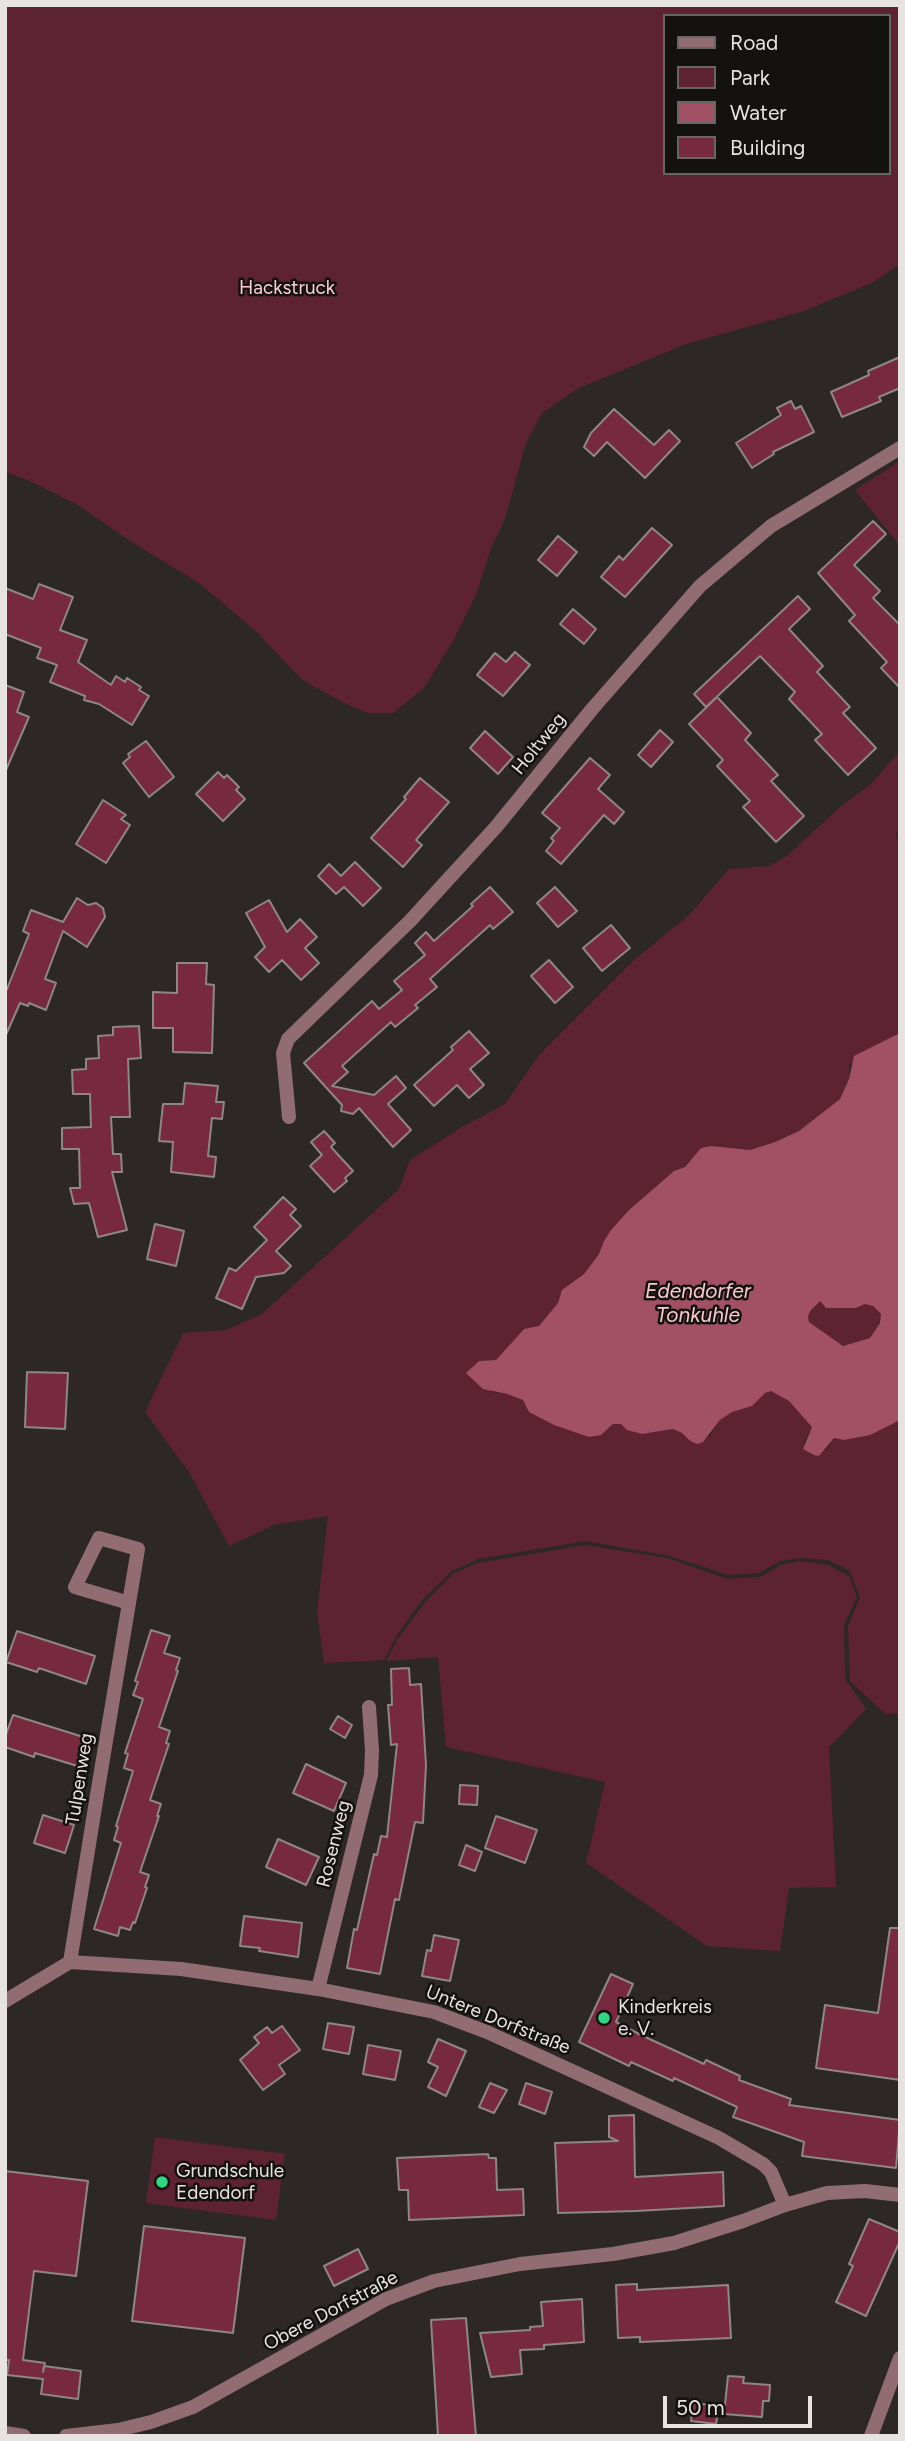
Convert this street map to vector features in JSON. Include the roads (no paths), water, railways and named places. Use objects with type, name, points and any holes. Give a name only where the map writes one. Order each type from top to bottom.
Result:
[{"type":"street","name":"Holtweg","points":[[289,1117],[282,1053],[288,1039],[440,889],[496,827],[593,708],[700,586],[777,522],[900,447]]},
{"type":"street","name":"Tulpenweg","points":[[70,1962],[138,1549],[99,1538],[75,1587],[129,1603]]},
{"type":"street","name":"Rosenweg","points":[[318,1989],[368,1788],[372,1750],[369,1707]]},
{"type":"street","name":"Untere Dorfstraße","points":[[70,1962],[181,1969],[318,1989],[412,2006],[454,2019],[719,2138],[763,2164],[771,2172],[785,2205]]},
{"type":"street","points":[[5,2001],[70,1962]]},
{"type":"street","points":[[785,2205],[842,2191],[900,2196]]},
{"type":"street","name":"Obere Dorfstraße","points":[[66,2436],[118,2430],[193,2407],[386,2299],[434,2281],[520,2264],[613,2254],[665,2245],[719,2230],[785,2205]]},
{"type":"street","points":[[871,2436],[900,2358]]},
{"type":"street","points":[[5,2433],[24,2436]]},
{"type":"water","name":"Edendorfer Tonkuhle","points":[[900,1033],[900,1420],[870,1435],[844,1440],[834,1438],[819,1456],[814,1455],[803,1449],[812,1427],[789,1401],[771,1391],[765,1393],[752,1406],[732,1412],[720,1420],[703,1442],[697,1444],[673,1429],[642,1434],[627,1430],[621,1424],[613,1424],[601,1435],[589,1437],[554,1425],[529,1412],[523,1400],[483,1389],[466,1373],[479,1361],[496,1360],[524,1329],[539,1326],[558,1303],[562,1290],[584,1274],[599,1254],[611,1230],[629,1210],[674,1171],[685,1167],[701,1148],[711,1146],[750,1150],[799,1131],[840,1099],[849,1079],[854,1056]],"holes":[[[820,1301],[826,1308],[856,1308],[865,1304],[873,1306],[881,1314],[880,1323],[870,1338],[843,1346],[809,1322],[811,1310]]]},
{"type":"place","name":"Kinderkreis e. V.","points":[[604,2018]]},
{"type":"place","name":"Grundschule Edendorf","points":[[162,2182]]},
{"type":"park label","name":"Hackstruck","points":[[287,288]]}]
